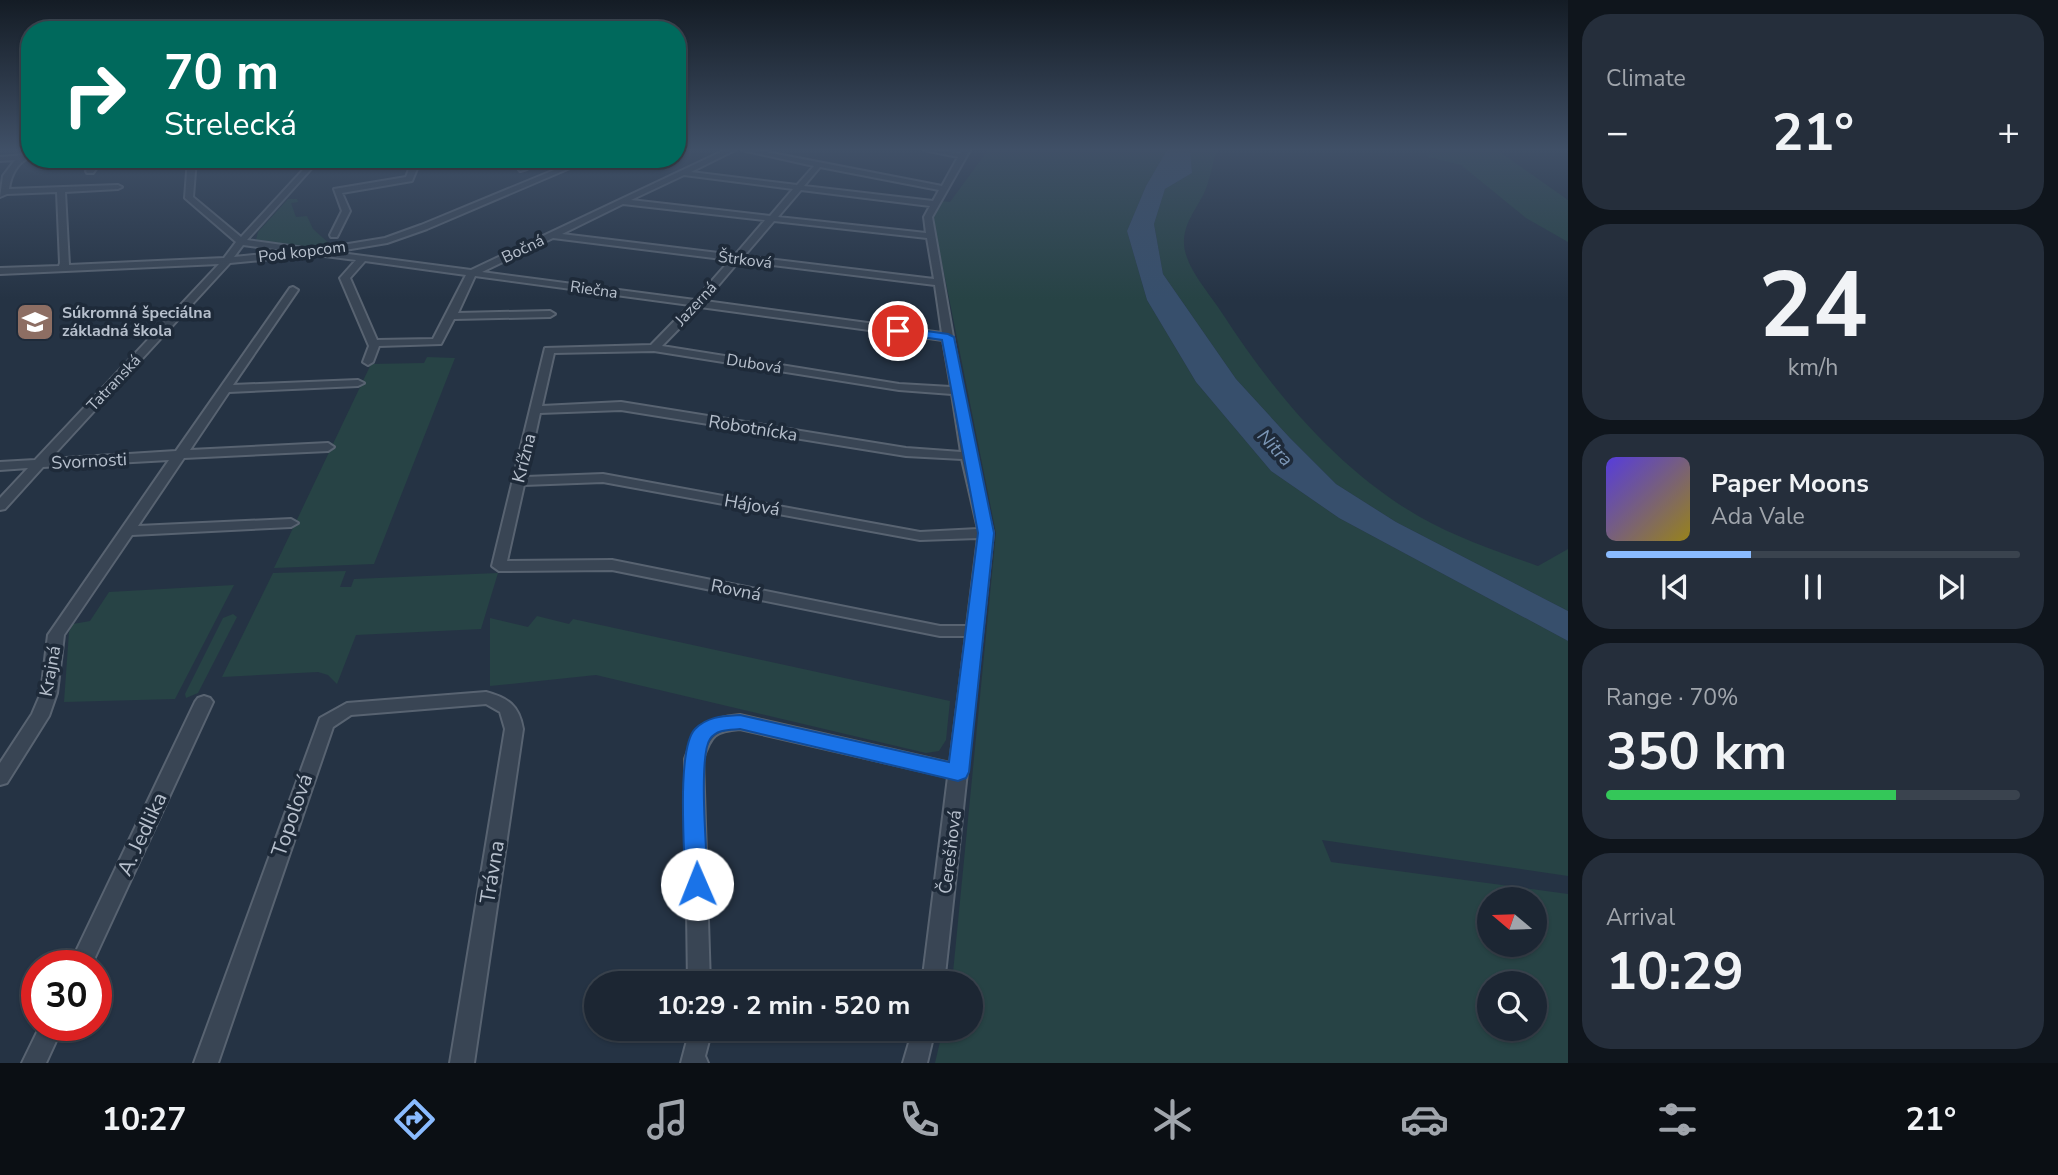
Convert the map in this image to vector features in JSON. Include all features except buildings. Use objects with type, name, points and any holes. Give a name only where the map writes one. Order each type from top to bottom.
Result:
[{"type":"street","points":[[62,200],[65,263],[62,269]]},
{"type":"street","points":[[191,200],[241,242]]},
{"type":"street","name":"Tatranská","points":[[0,506],[228,261],[241,242],[280,200]]},
{"type":"street","points":[[334,235],[346,211],[341,200]]},
{"type":"street","name":"Pod kopcom","points":[[0,271],[228,261],[317,251],[387,240],[487,200]]},
{"type":"street","name":"Bočná","points":[[472,273],[627,200]]},
{"type":"street","name":"Jazerná","points":[[654,348],[697,304],[788,200]]},
{"type":"street","points":[[905,200],[936,204]]},
{"type":"street","name":"Čerešňová","points":[[935,971],[972,631],[986,533],[968,456],[928,217],[938,200]]},
{"type":"street","points":[[622,202],[932,236]]},
{"type":"street","points":[[226,229],[244,228],[259,223]]},
{"type":"street","name":"Štrková","points":[[551,235],[939,283]]},
{"type":"street","name":"Riečna","points":[[241,242],[948,337]]},
{"type":"street","points":[[363,257],[345,278],[374,346],[369,362]]},
{"type":"street","points":[[372,343],[437,342],[472,273]]},
{"type":"street","name":"Krajná","points":[[0,778],[40,716],[48,694],[56,635],[293,290]]},
{"type":"street","points":[[451,316],[550,314]]},
{"type":"street","name":"Dubová","points":[[550,350],[654,348],[898,387],[957,391]]},
{"type":"street","name":"Krížna","points":[[499,566],[550,350]]},
{"type":"street","points":[[224,389],[358,383]]},
{"type":"street","name":"Robotnícka","points":[[537,410],[621,407],[906,452],[968,456]]},
{"type":"street","points":[[178,455],[328,447]]},
{"type":"street","name":"Svornosti","points":[[0,466],[178,455]]},
{"type":"street","name":"Hájová","points":[[518,481],[603,478],[920,536],[986,533]]},
{"type":"street","points":[[127,531],[290,523]]},
{"type":"street","name":"Rovná","points":[[499,566],[612,565],[940,631],[972,631]]},
{"type":"street","name":"Topoľová","points":[[206,1063],[326,723],[347,709],[364,706],[486,698]]},
{"type":"street","name":"Trávna","points":[[462,1063],[514,729],[513,713],[502,702],[486,698]]},
{"type":"street","name":"A. Jedlika","points":[[88,950],[204,702]]},
{"type":"street","points":[[699,971],[694,759],[702,734],[718,723],[740,722],[958,772]]},
{"type":"street","points":[[34,1063],[44,1041]]},
{"type":"street","points":[[696,1063],[692,1060],[698,1041]]},
{"type":"street","points":[[915,1063],[921,1041]]},
{"type":"green space","points":[[287,200],[297,200],[298,202],[291,203],[296,217],[307,216],[313,229],[332,246],[307,248],[256,240],[258,232]]},
{"type":"green space","points":[[952,200],[1140,200],[1127,231],[1147,300],[1196,382],[1271,471],[1339,518],[1568,641],[1568,876],[1322,840],[1331,862],[1516,887],[1477,887],[1477,957],[1547,957],[1547,891],[1568,894],[1568,1063],[935,1063],[940,1041],[983,1041],[983,971],[953,971],[996,533],[933,218],[941,201],[950,202]]},
{"type":"green space","points":[[1162,200],[1200,200],[1184,236],[1185,253],[1189,262],[1263,372],[1309,427],[1335,453],[1390,498],[1434,525],[1538,566],[1568,549],[1568,611],[1396,522],[1336,484],[1236,379],[1163,274],[1154,224]]},
{"type":"green space","points":[[1503,200],[1567,200],[1568,242],[1526,218]]},
{"type":"green space","points":[[427,357],[455,358],[374,564],[274,568],[371,364],[424,363]]},
{"type":"green space","points":[[346,571],[340,587],[351,587],[354,579],[498,573],[481,629],[356,635],[337,684],[328,675],[318,672],[222,677],[273,573]]},
{"type":"green space","points":[[234,585],[175,699],[64,702],[69,632],[73,624],[90,621],[109,592]]},
{"type":"green space","points":[[233,614],[237,617],[198,693],[186,698],[185,694],[223,618]]},
{"type":"green space","points":[[537,616],[569,624],[573,619],[950,701],[946,740],[939,751],[926,753],[596,675],[490,686],[490,618],[528,627]]},
{"type":"water","name":"Nitra","points":[[1140,200],[1162,200],[1154,224],[1163,274],[1236,379],[1290,438],[1336,484],[1396,522],[1568,611],[1568,641],[1339,518],[1271,471],[1196,382],[1147,300],[1127,231]]},
{"type":"place","name":"Súkromná špeciálna základná škola","points":[[35,322]]},
{"type":"route","points":[[697,884],[694,759],[702,734],[718,723],[740,722],[958,772],[972,631],[986,533],[968,456],[948,337],[898,331]]}]
